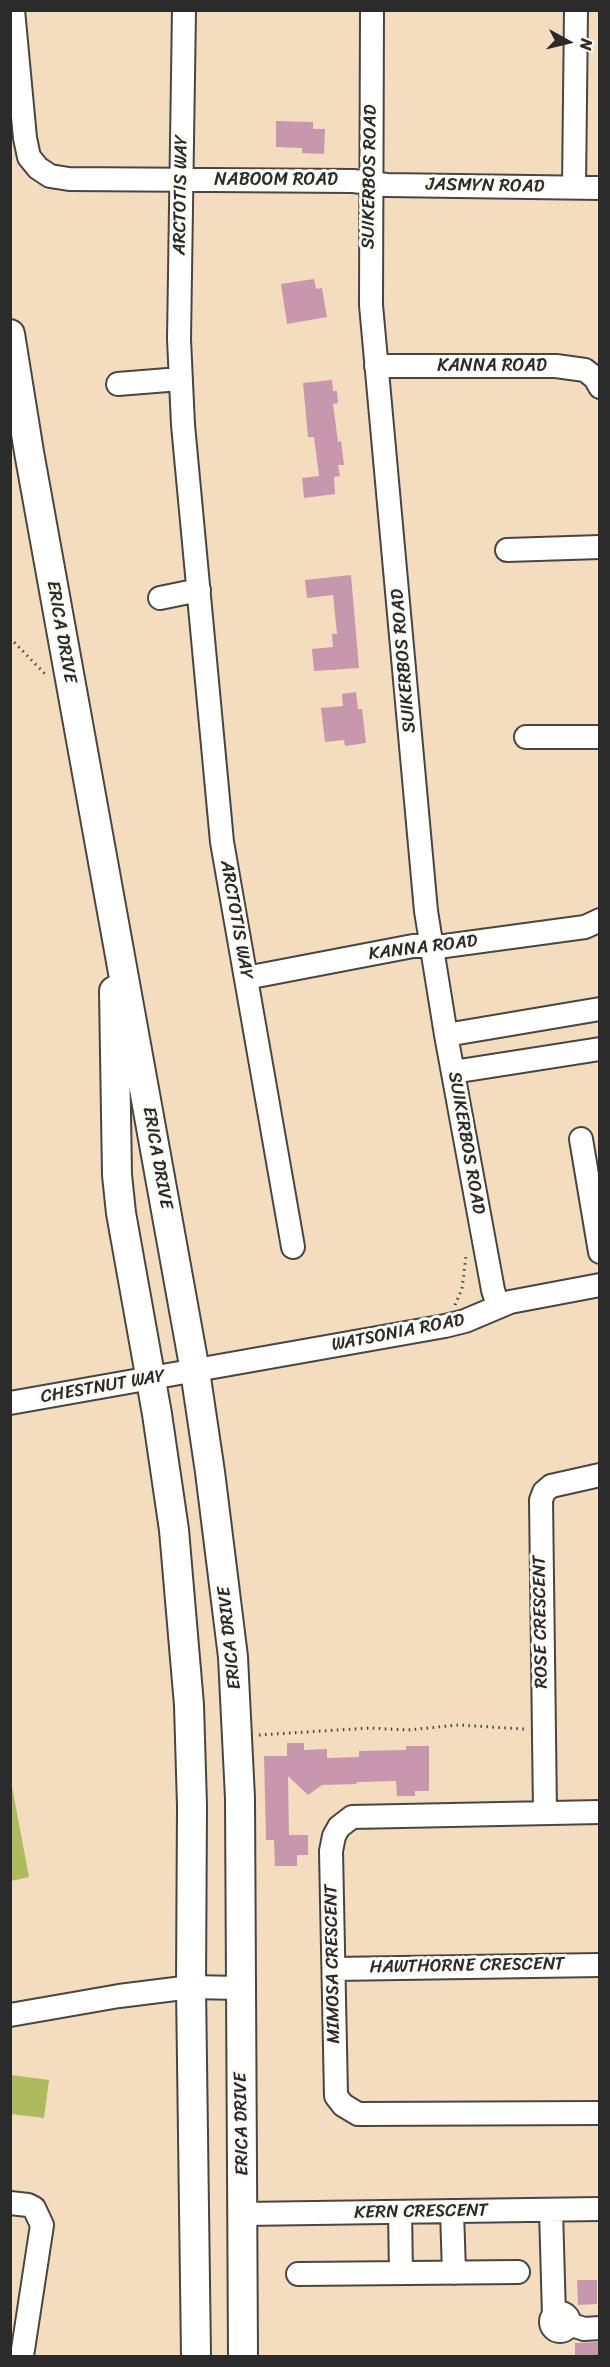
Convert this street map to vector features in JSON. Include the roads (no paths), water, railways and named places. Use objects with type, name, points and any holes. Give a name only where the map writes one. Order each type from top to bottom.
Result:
[{"type":"main road","name":"ERICA DRIVE","points":[[10,334],[114,929],[130,1005],[195,1371],[233,1657],[240,1798],[243,2356]]},
{"type":"main road","name":"ERICA DRIVE","points":[[114,929],[117,1175],[121,1213],[151,1377],[174,1530],[189,1705],[192,1806],[196,2356]]},
{"type":"street","name":"NABOOM ROAD","points":[[13,10],[25,138],[29,156],[38,168],[50,176],[69,179],[370,183]]},
{"type":"street","name":"ARCTOTIS WAY","points":[[184,10],[180,379],[222,842],[293,1247]]},
{"type":"street","name":"SUIKERBOS ROAD","points":[[372,10],[370,293],[430,946],[493,1290],[498,1306]]},
{"type":"street","points":[[574,187],[576,10]]},
{"type":"street","name":"JASMYN ROAD","points":[[370,183],[600,188]]},
{"type":"street","name":"KANNA ROAD","points":[[376,366],[556,366],[585,370],[595,378],[600,387]]},
{"type":"street","points":[[118,384],[180,379]]},
{"type":"street","points":[[507,550],[600,547]]},
{"type":"street","points":[[160,598],[199,590]]},
{"type":"street","points":[[526,736],[600,737]]},
{"type":"street","name":"KANNA ROAD","points":[[246,978],[413,946],[430,946],[585,927],[600,920]]},
{"type":"street","points":[[446,1035],[600,1009]]},
{"type":"street","points":[[453,1072],[600,1049]]},
{"type":"street","points":[[581,1139],[600,1252]]},
{"type":"street","name":"WATSONIA ROAD","points":[[195,1371],[465,1322],[498,1306],[600,1286]]},
{"type":"street","name":"CHESTNUT WAY","points":[[10,1403],[195,1371]]},
{"type":"street","name":"ROSE CRESCENT","points":[[544,1813],[541,1500],[544,1492],[551,1486],[600,1475]]},
{"type":"street","name":"MIMOSA CRESCENT","points":[[600,1812],[352,1817],[339,1827],[334,1836],[331,1851],[336,2096],[349,2111],[358,2114],[600,2113]]},
{"type":"street","name":"HAWTHORNE CRESCENT","points":[[334,1969],[600,1965]]},
{"type":"street","points":[[10,2015],[119,1996],[192,1987],[240,1988]]},
{"type":"street","points":[[10,2203],[34,2208],[42,2225],[22,2356]]},
{"type":"street","points":[[559,2210],[563,2318],[584,2329],[600,2328]]},
{"type":"street","name":"KERN CRESCENT","points":[[243,2214],[600,2210]]},
{"type":"street","points":[[452,2211],[454,2273]]},
{"type":"street","points":[[400,2212],[401,2273]]},
{"type":"street","points":[[298,2274],[518,2272]]}]
